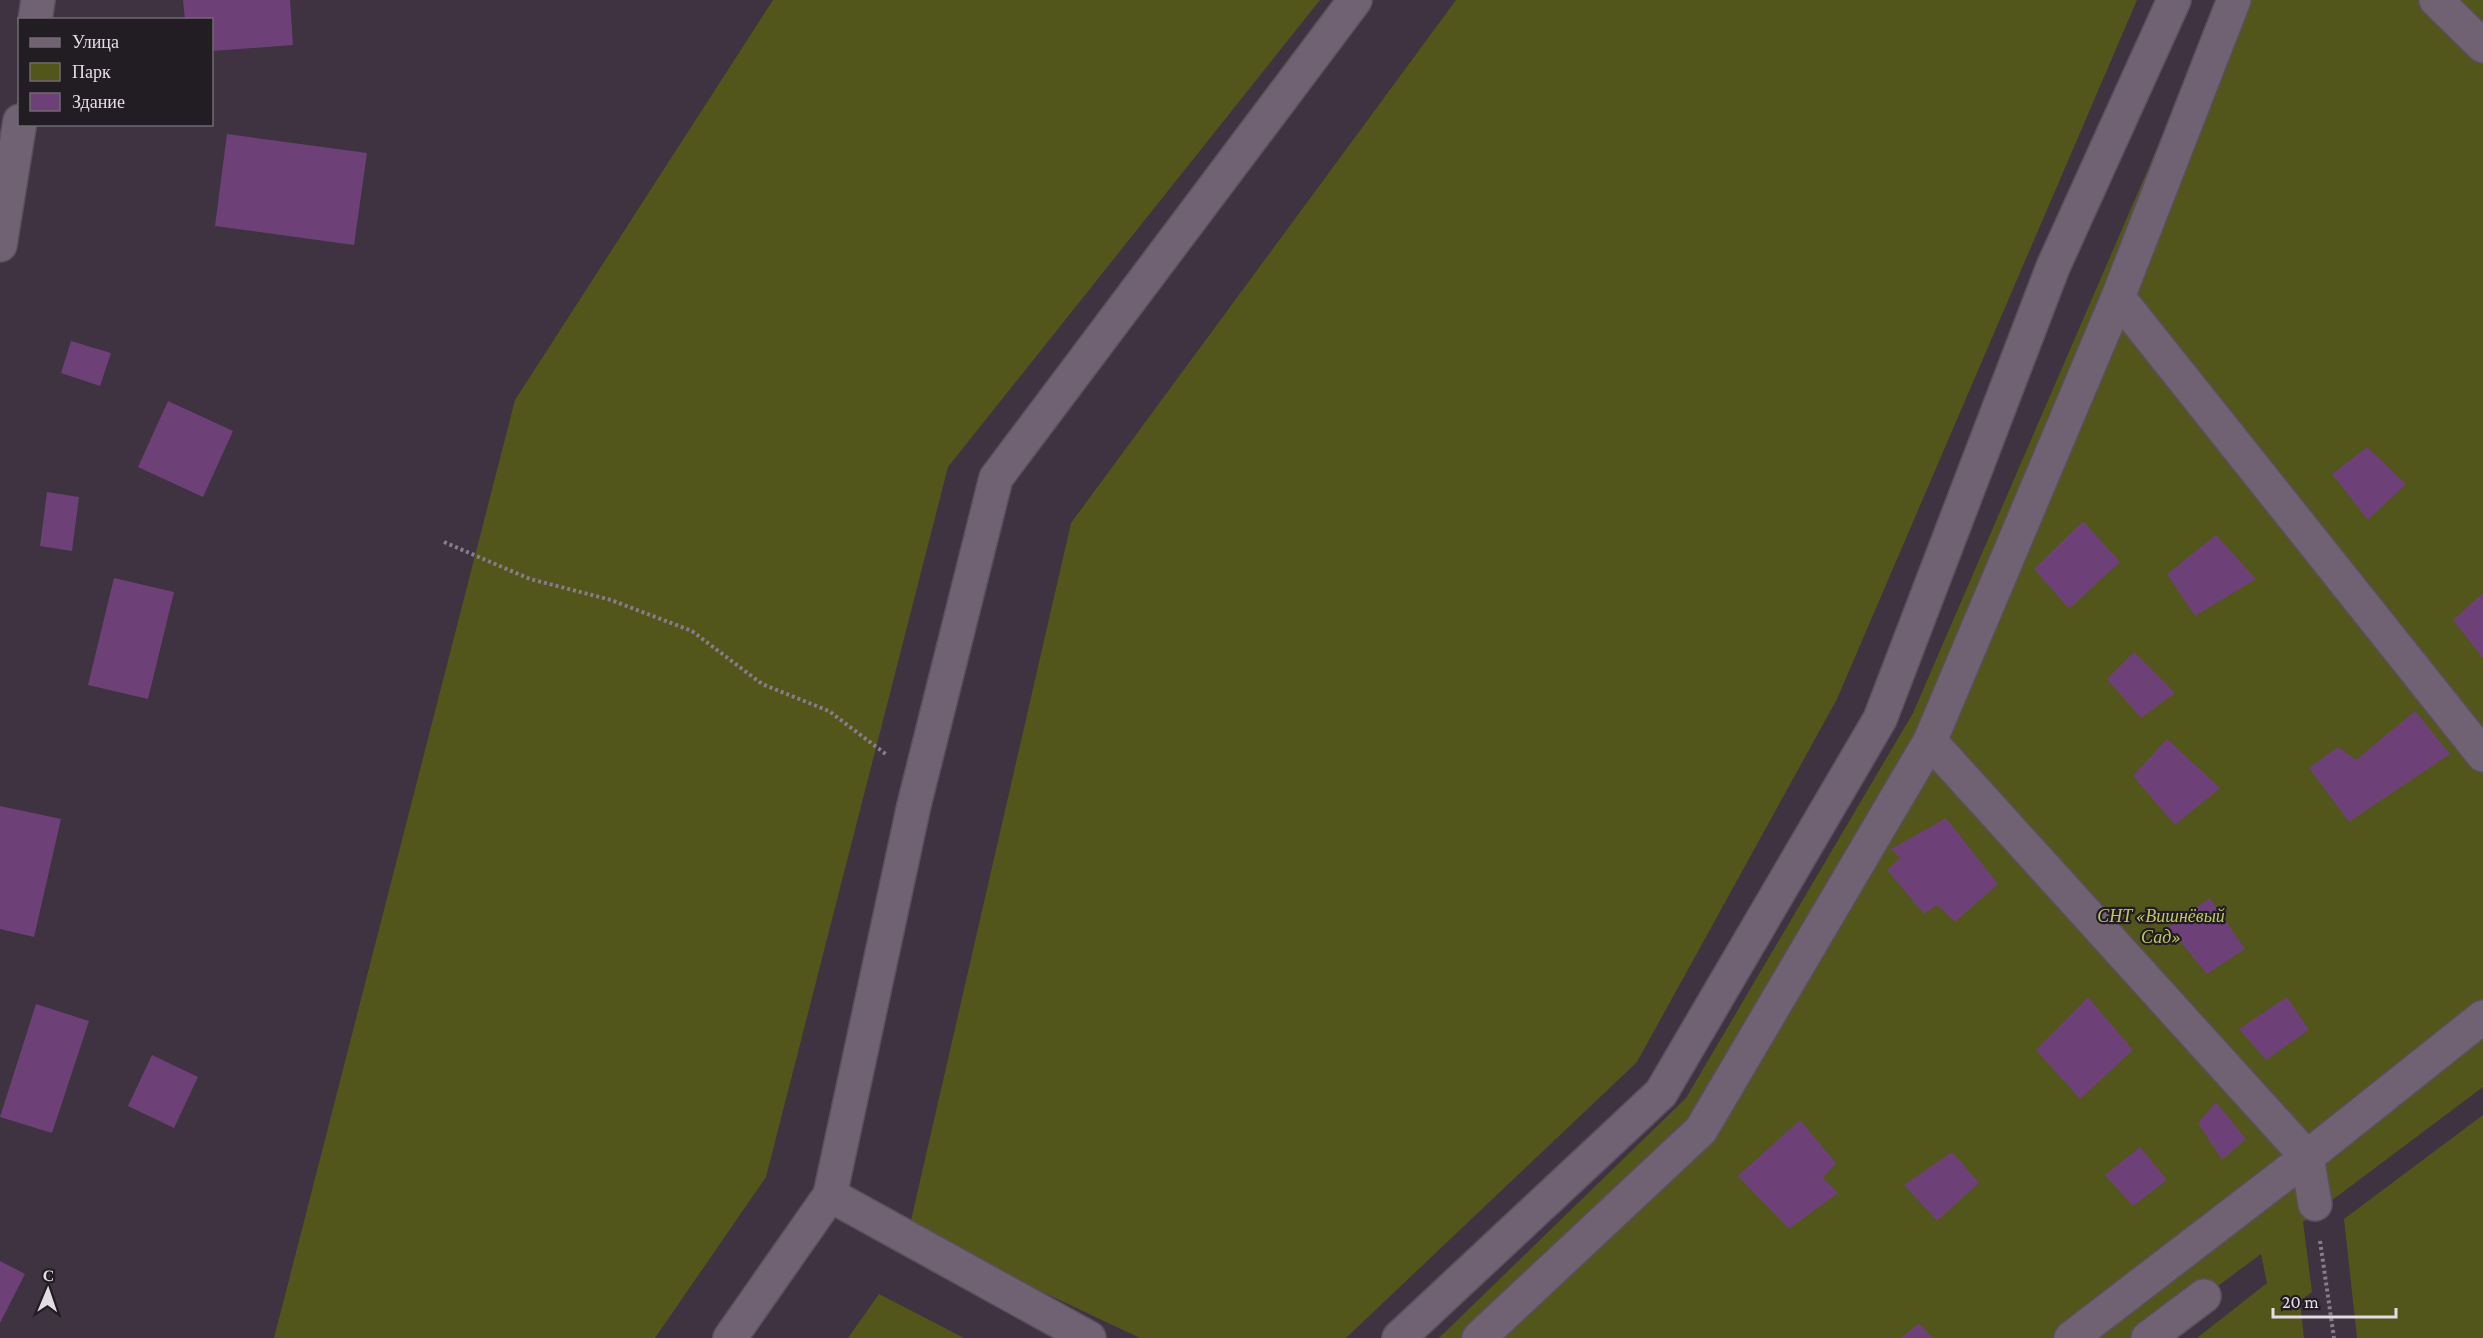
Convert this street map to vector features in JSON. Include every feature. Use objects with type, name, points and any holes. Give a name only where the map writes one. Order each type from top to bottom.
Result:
[{"type":"street","points":[[35,18],[38,0]]},
{"type":"street","points":[[730,1338],[830,1195],[914,805],[996,478],[1355,0]]},
{"type":"street","points":[[1399,1338],[1660,1093],[1880,719],[2053,267],[2174,0]]},
{"type":"street","points":[[1479,1338],[1701,1130],[1930,741],[2118,297],[2234,0]]},
{"type":"street","points":[[2436,0],[2483,46]]},
{"type":"street","points":[[0,245],[19,126]]},
{"type":"street","points":[[2118,297],[2483,755]]},
{"type":"street","points":[[1930,741],[2307,1156],[2315,1204]]},
{"type":"street","points":[[2071,1338],[2483,1017]]},
{"type":"street","points":[[830,1195],[1089,1338]]},
{"type":"street","points":[[2148,1338],[2204,1296]]},
{"type":"path","points":[[444,542],[530,579],[611,600],[692,631],[762,684],[829,711],[885,752],[914,805]]},
{"type":"path","points":[[2315,1204],[2334,1338]]},
{"type":"green space","points":[[773,0],[1320,0],[948,467],[766,1177],[655,1338],[274,1338],[515,400]]},
{"type":"green space","points":[[1456,0],[2137,0],[1837,699],[1637,1062],[1346,1338],[1140,1338],[909,1229],[1071,523]]},
{"type":"green space","name":"СНТ «Вишнёвый Сад»","points":[[2221,0],[2483,0],[2483,1087],[2303,1222],[2312,1292],[2300,1301],[2304,1338],[2197,1338],[2267,1283],[2261,1254],[2148,1338],[1439,1338],[1686,1098],[1913,713]]},
{"type":"green space","points":[[2483,1115],[2483,1338],[2357,1338],[2344,1219]]},
{"type":"green space","points":[[879,1294],[964,1338],[848,1338]]},
{"type":"building","points":[[183,0],[290,0],[293,45],[213,51],[213,18],[185,18]]},
{"type":"building","points":[[227,134],[367,153],[354,245],[215,226]]},
{"type":"building","points":[[71,341],[111,353],[100,386],[61,373]]},
{"type":"building","points":[[168,401],[233,431],[203,497],[138,467]]},
{"type":"building","points":[[2367,447],[2406,484],[2368,520],[2332,474]]},
{"type":"building","points":[[47,492],[79,497],[72,551],[40,546]]},
{"type":"building","points":[[2083,521],[2120,562],[2069,609],[2034,569]]},
{"type":"building","points":[[2216,535],[2256,579],[2195,616],[2167,574]]},
{"type":"building","points":[[114,578],[174,592],[148,699],[88,685]]},
{"type":"building","points":[[2483,593],[2483,658],[2453,620]]},
{"type":"building","points":[[2134,652],[2175,693],[2141,718],[2107,679]]},
{"type":"building","points":[[2415,711],[2450,754],[2349,822],[2309,768],[2338,747],[2356,760]]},
{"type":"building","points":[[2167,739],[2220,788],[2175,825],[2133,776]]},
{"type":"building","points":[[0,806],[61,819],[34,937],[0,929]]},
{"type":"building","points":[[1946,818],[1998,884],[1955,922],[1937,905],[1924,914],[1887,870],[1900,858],[1891,849]]},
{"type":"building","points":[[2210,898],[2245,949],[2207,974],[2168,927]]},
{"type":"building","points":[[2088,997],[2133,1050],[2080,1099],[2036,1050]]},
{"type":"building","points":[[2287,997],[2309,1030],[2266,1060],[2239,1029]]},
{"type":"building","points":[[36,1004],[89,1021],[52,1133],[0,1117]]},
{"type":"building","points":[[152,1055],[198,1077],[174,1128],[128,1106]]},
{"type":"building","points":[[2216,1102],[2246,1139],[2222,1160],[2198,1123]]},
{"type":"building","points":[[1800,1120],[1836,1163],[1823,1178],[1838,1193],[1789,1229],[1738,1176]]},
{"type":"building","points":[[2140,1147],[2167,1180],[2133,1206],[2105,1175]]},
{"type":"building","points":[[1952,1152],[1979,1183],[1937,1221],[1904,1185]]},
{"type":"building","points":[[0,1261],[25,1274],[0,1323]]},
{"type":"building","points":[[1919,1323],[1933,1338],[1901,1338]]}]
